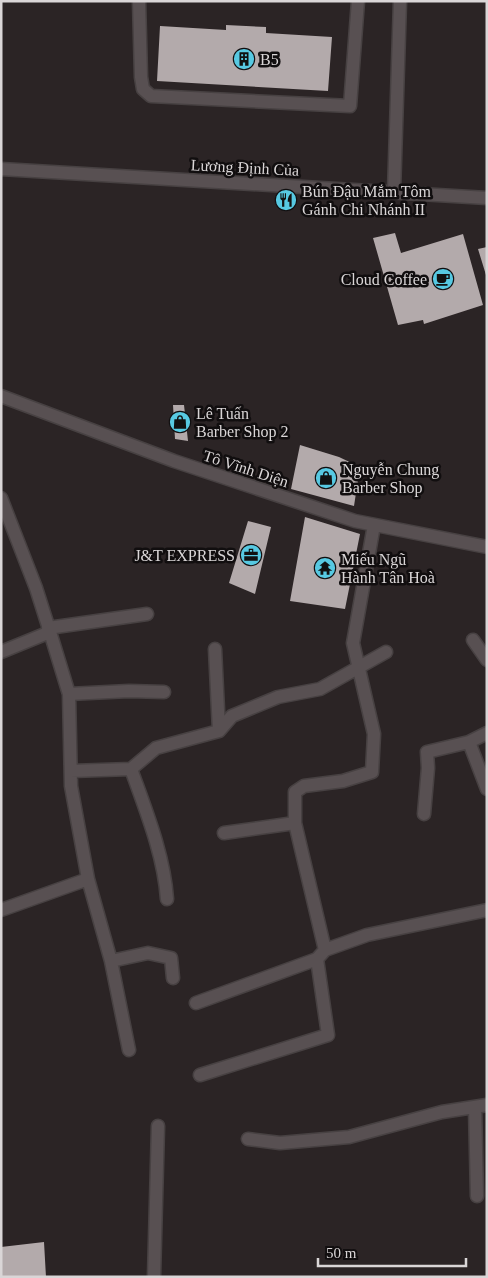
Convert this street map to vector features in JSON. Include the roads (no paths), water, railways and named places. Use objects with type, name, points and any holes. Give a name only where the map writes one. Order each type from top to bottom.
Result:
[{"type":"street","points":[[139,1],[141,77],[143,89],[151,96],[350,106],[357,1]]},
{"type":"street","points":[[394,192],[400,1]]},
{"type":"street","name":"Lương Định Của","points":[[1,169],[487,198]]},
{"type":"street","name":"Tô Vĩnh Diện","points":[[1,396],[174,461],[355,521],[487,547]]},
{"type":"street","points":[[1,498],[36,588],[69,694],[71,786],[88,879],[111,961],[129,1050]]},
{"type":"street","points":[[200,1075],[328,1035],[321,954],[295,823],[294,801],[297,789],[304,786],[343,781],[372,772],[374,734],[353,643],[374,525]]},
{"type":"street","points":[[1,652],[49,630],[147,614]]},
{"type":"street","points":[[473,640],[487,660]]},
{"type":"street","points":[[215,649],[219,731]]},
{"type":"street","points":[[71,771],[131,769],[156,748],[219,731],[232,716],[278,697],[320,689],[386,652]]},
{"type":"street","points":[[69,694],[129,690],[164,692]]},
{"type":"street","points":[[424,814],[428,768],[427,752],[469,742],[487,732]]},
{"type":"street","points":[[469,742],[487,789]]},
{"type":"street","points":[[131,769],[157,850],[166,884],[167,899]]},
{"type":"street","points":[[224,832],[295,823]]},
{"type":"street","points":[[1,910],[88,879]]},
{"type":"street","points":[[196,1003],[367,935],[487,910]]},
{"type":"street","points":[[111,961],[148,953],[170,958],[172,978]]},
{"type":"street","points":[[248,1139],[280,1143],[349,1137],[442,1112],[481,1106],[477,1196]]},
{"type":"street","points":[[154,1277],[158,1126]]},
{"type":"place","name":"B5","points":[[244,59]]},
{"type":"place","name":"Bún Đậu Mắm Tôm Gánh Chi Nhánh II","points":[[286,200]]},
{"type":"place","name":"Cloud Coffee","points":[[443,279]]},
{"type":"place","name":"Lê Tuấn Barber Shop 2","points":[[180,422]]},
{"type":"place","name":"Nguyễn Chung Barber Shop","points":[[326,478]]},
{"type":"place","name":"J&T EXPRESS","points":[[251,555]]},
{"type":"place","name":"Miếu Ngũ Hành Tân Hoà","points":[[325,568]]}]
